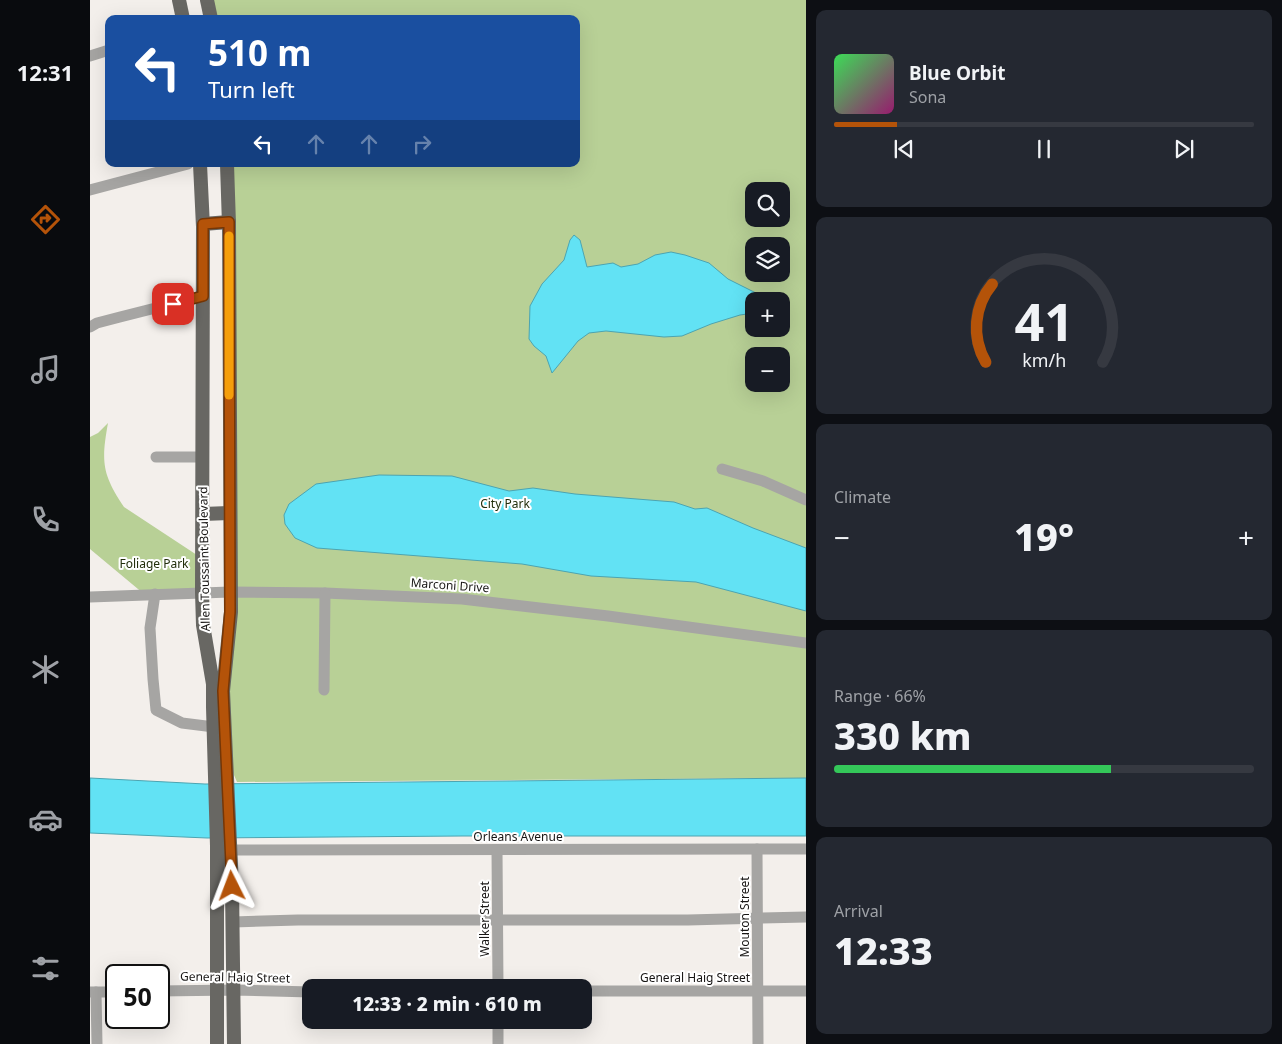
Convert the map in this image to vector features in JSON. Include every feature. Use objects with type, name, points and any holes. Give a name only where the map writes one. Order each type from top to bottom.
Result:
[{"type":"main road","points":[[180,0],[182,15]]},
{"type":"main road","points":[[207,0],[210,15]]},
{"type":"main road","name":"Allen Toussaint Boulevard","points":[[200,167],[203,224],[203,625],[212,684],[214,727],[221,774],[232,901],[234,1044]]},
{"type":"main road","name":"Allen Toussaint Boulevard","points":[[221,774],[224,666],[230,627],[229,222],[227,167]]},
{"type":"main road","points":[[203,224],[229,222]]},
{"type":"main road","points":[[203,514],[229,513]]},
{"type":"main road","name":"Allen Toussaint Boulevard","points":[[217,1044],[216,902],[226,847]]},
{"type":"main road","points":[[216,902],[232,901]]},
{"type":"street","points":[[90,56],[105,51]]},
{"type":"street","points":[[90,190],[177,167]]},
{"type":"street","points":[[90,327],[98,323],[203,296]]},
{"type":"street","points":[[156,457],[203,457]]},
{"type":"street","points":[[722,469],[763,481],[806,500]]},
{"type":"street","name":"Marconi Drive","points":[[90,597],[230,592],[326,593],[472,600],[806,642]]},
{"type":"street","points":[[324,690],[326,593]]},
{"type":"street","points":[[155,594],[150,628],[156,710],[182,723],[214,727]]},
{"type":"street","name":"Orleans Avenue","points":[[226,847],[497,850],[806,849]]},
{"type":"street","name":"Mouton Street","points":[[757,849],[758,1044]]},
{"type":"street","name":"Walker Street","points":[[497,850],[498,979]]},
{"type":"street","points":[[233,922],[298,920],[688,920],[806,917]]},
{"type":"street","name":"General Haig Street","points":[[170,991],[302,992]]},
{"type":"street","name":"General Haig Street","points":[[592,991],[806,991]]},
{"type":"street","points":[[93,992],[97,1044]]},
{"type":"street","points":[[498,1029],[498,1044]]},
{"type":"green space","name":"City Park","points":[[207,0],[806,0],[806,778],[237,782],[225,754],[227,167],[580,167],[580,15],[210,15]]},
{"type":"green space","name":"Foliage Park","points":[[108,423],[104,448],[105,467],[107,476],[117,496],[124,507],[203,559],[202,592],[144,594],[90,549],[90,437],[98,433]]},
{"type":"water","points":[[574,235],[580,240],[587,267],[613,263],[621,267],[638,264],[655,255],[671,252],[709,263],[728,279],[754,292],[745,292],[745,314],[711,324],[682,336],[664,337],[606,331],[589,333],[578,341],[552,373],[546,356],[529,339],[530,306],[542,284],[564,260],[570,240]]},
{"type":"water","points":[[379,475],[452,476],[509,491],[533,488],[575,494],[674,502],[695,509],[707,508],[806,548],[806,611],[696,582],[591,576],[522,564],[317,548],[295,538],[285,524],[284,515],[289,504],[316,484]]},
{"type":"water","points":[[90,778],[205,784],[806,778],[806,836],[207,838],[90,833]]},
{"type":"slow traffic","points":[[229,236],[229,395]]},
{"type":"route","points":[[173,304],[203,296],[203,224],[229,222],[230,612],[223,691],[232,886]]}]
